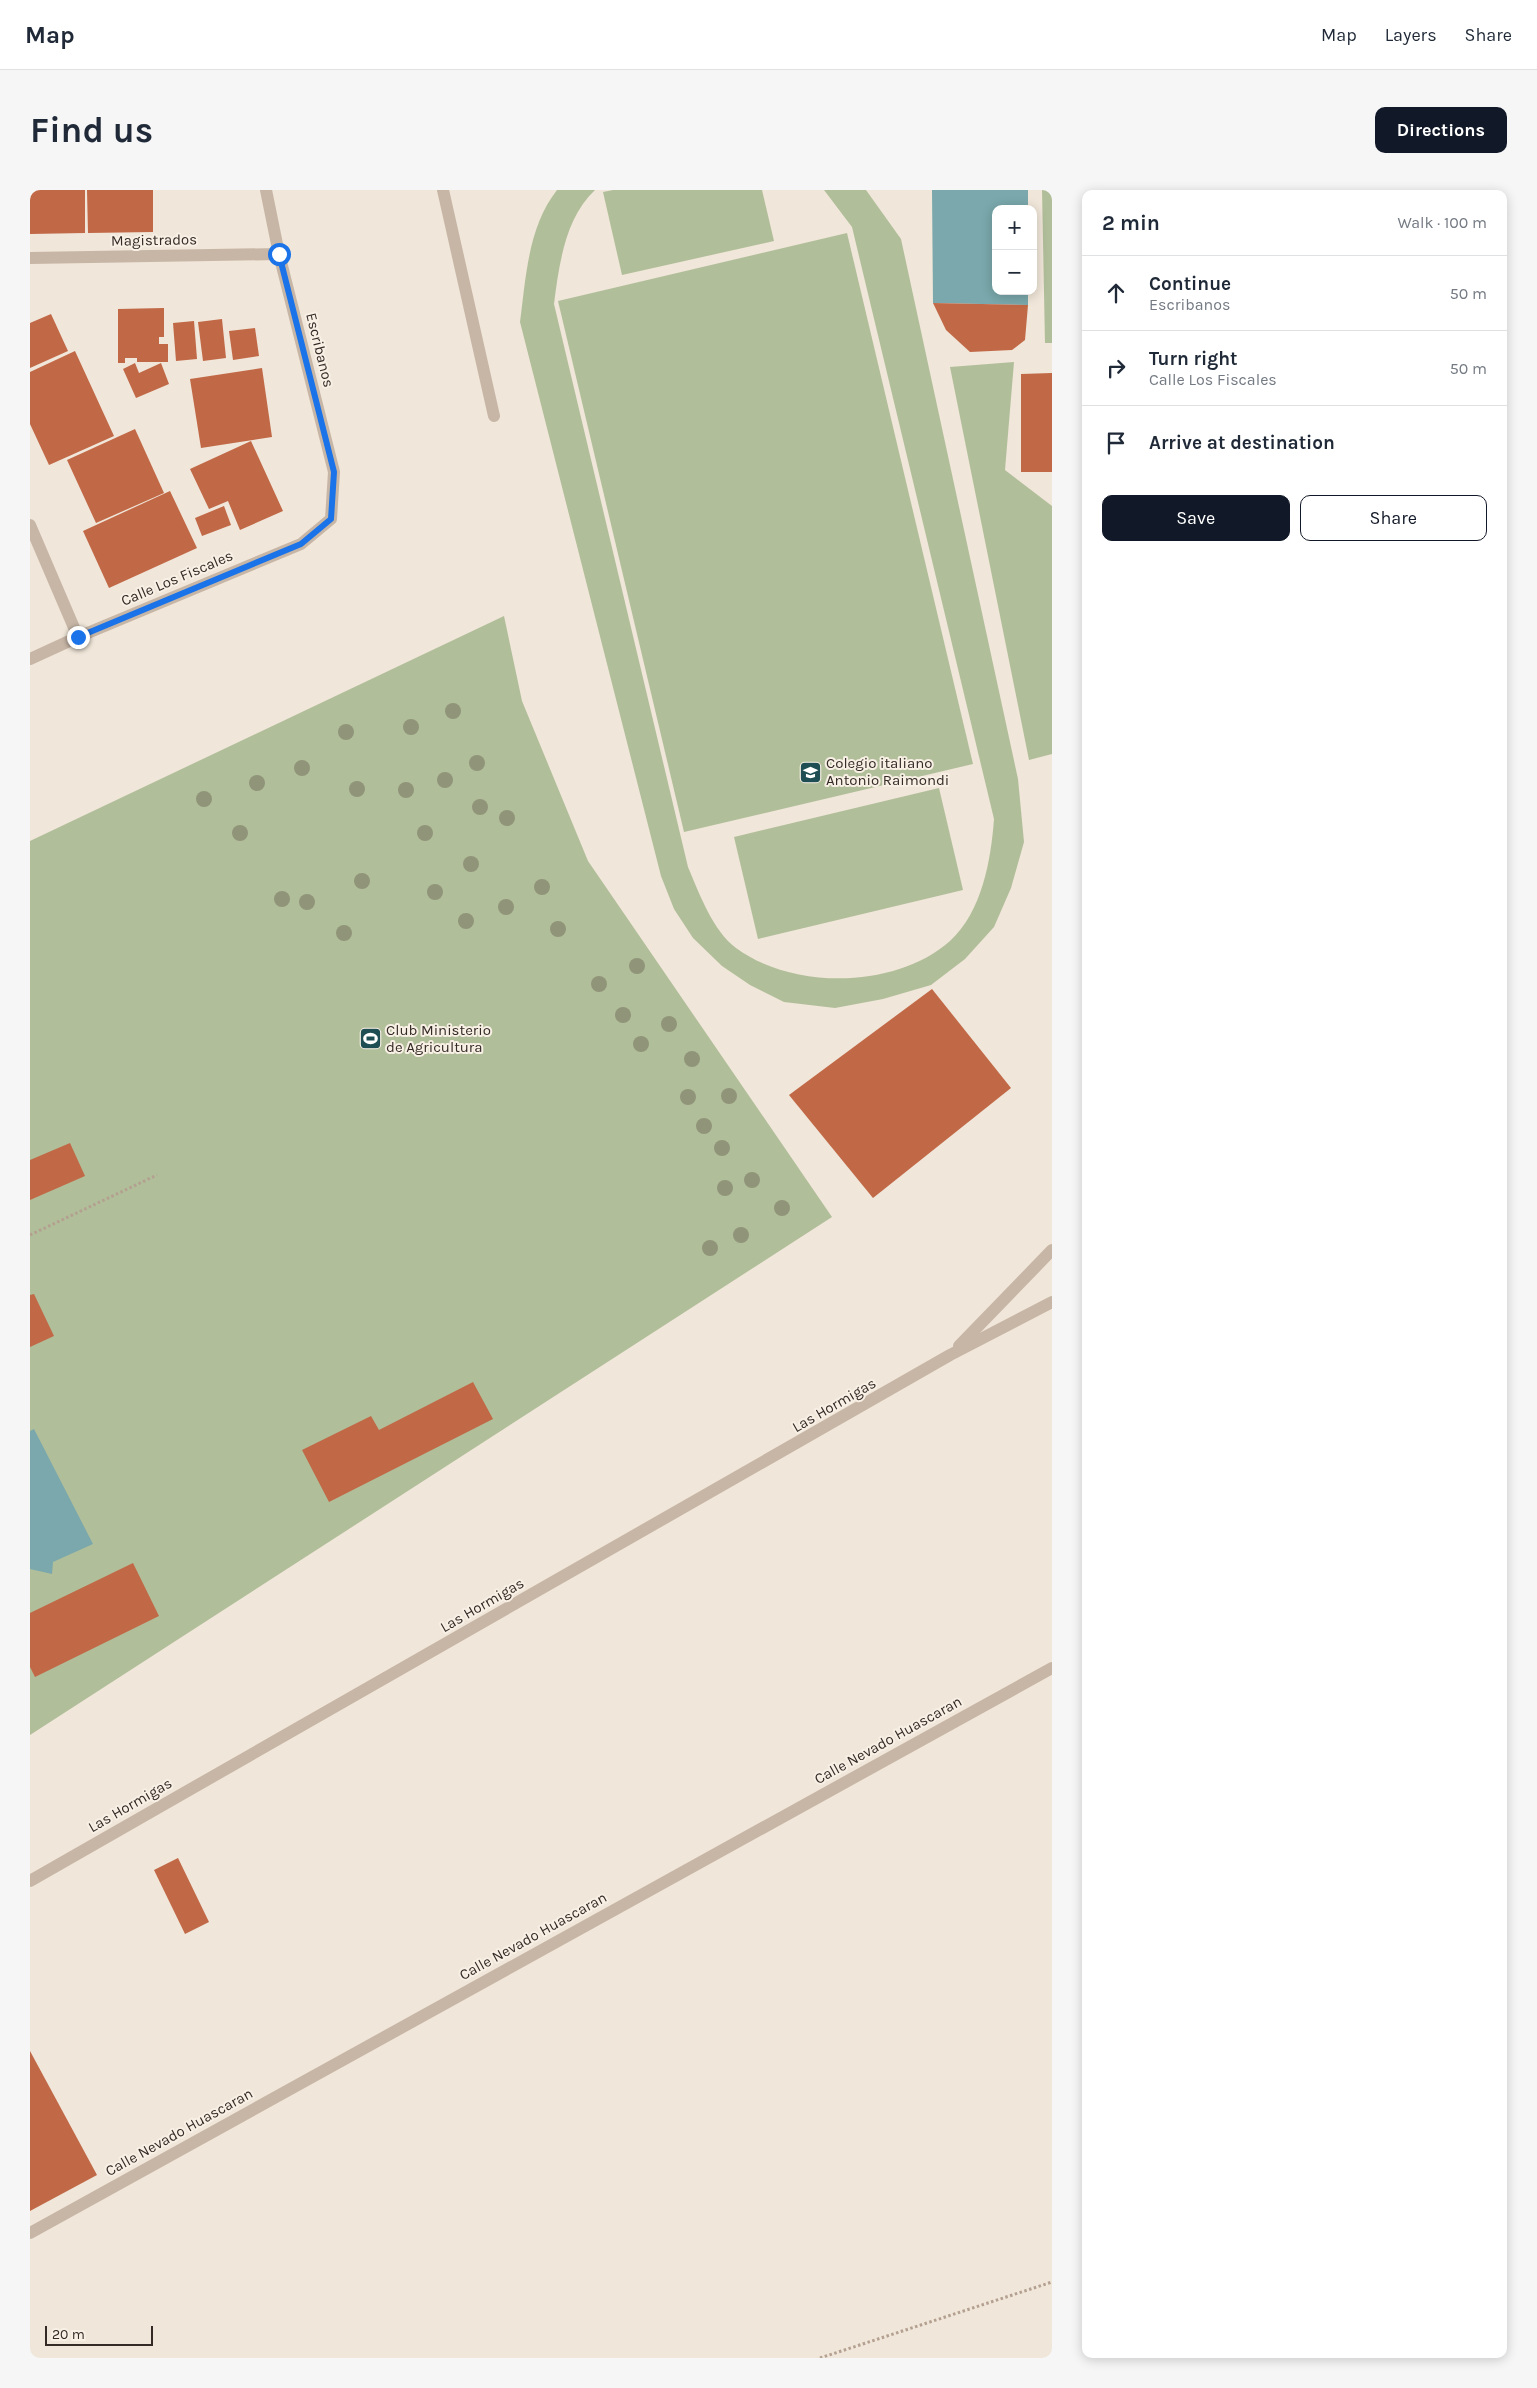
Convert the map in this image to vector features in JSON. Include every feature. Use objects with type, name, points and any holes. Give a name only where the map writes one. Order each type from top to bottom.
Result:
[{"type":"street","name":"Escribanos","points":[[266,190],[279,254],[334,472],[331,519]]},
{"type":"street","points":[[443,190],[494,416]]},
{"type":"street","name":"Magistrados","points":[[30,258],[279,254]]},
{"type":"street","name":"Calle Los Fiscales","points":[[30,659],[78,637],[301,544],[331,519]]},
{"type":"street","points":[[30,525],[78,637]]},
{"type":"street","name":"Las Hormigas","points":[[950,1356],[1052,1250]]},
{"type":"street","name":"Las Hormigas","points":[[30,1882],[950,1356],[1052,1302]]},
{"type":"street","name":"Calle Nevado Huascaran","points":[[30,2233],[1052,1668]]},
{"type":"path","points":[[30,1235],[157,1175]]},
{"type":"path","points":[[820,2358],[1052,2282]]},
{"type":"green space","points":[[557,190],[595,190],[585,201],[570,228],[561,258],[554,304],[688,867],[714,922],[720,932],[736,948],[759,962],[786,971],[815,977],[844,978],[874,975],[902,968],[928,957],[950,941],[961,929],[977,900],[987,868],[993,835],[994,819],[852,227],[824,190],[866,190],[901,239],[1018,779],[1024,842],[1011,888],[994,927],[965,959],[931,985],[883,999],[835,1008],[784,1002],[750,985],[722,966],[693,938],[674,909],[661,876],[520,322],[534,236],[547,204]]},
{"type":"green space","points":[[613,190],[762,190],[774,241],[622,275],[603,192]]},
{"type":"green space","points":[[1042,190],[1052,190],[1052,343],[1045,343]]},
{"type":"green space","points":[[847,233],[973,764],[684,832],[558,301]]},
{"type":"green space","points":[[1014,362],[1005,470],[1052,506],[1052,754],[1029,760],[950,367]]},
{"type":"green space","name":"Club Ministerio de Agricultura","points":[[504,616],[522,701],[588,861],[832,1217],[30,1735],[30,841]]},
{"type":"green space","points":[[939,788],[963,890],[758,939],[734,837]]},
{"type":"water","points":[[932,190],[1028,190],[1028,205],[992,205],[992,295],[1028,295],[1028,305],[933,303]]},
{"type":"water","points":[[34,1429],[93,1544],[53,1562],[52,1574],[30,1569],[30,1431]]},
{"type":"building","points":[[30,190],[85,190],[85,233],[30,234]]},
{"type":"building","points":[[87,190],[153,190],[153,232],[88,233]]},
{"type":"building","points":[[933,303],[1028,305],[1025,340],[1012,350],[970,352],[946,330]]},
{"type":"building","points":[[164,308],[164,337],[159,337],[159,344],[168,344],[168,362],[137,362],[137,358],[125,358],[125,363],[118,363],[118,309]]},
{"type":"building","points":[[51,314],[68,351],[30,368],[30,323]]},
{"type":"building","points":[[222,319],[226,358],[203,361],[198,322]]},
{"type":"building","points":[[194,321],[197,359],[176,361],[173,323]]},
{"type":"building","points":[[255,328],[259,356],[233,360],[229,331]]},
{"type":"building","points":[[75,351],[114,436],[49,465],[30,424],[30,372]]},
{"type":"building","points":[[135,363],[139,373],[161,363],[169,384],[136,398],[123,369]]},
{"type":"building","points":[[262,368],[272,437],[201,448],[190,379]]},
{"type":"building","points":[[1052,373],[1052,472],[1021,472],[1021,374]]},
{"type":"building","points":[[135,429],[164,493],[96,523],[67,460]]},
{"type":"building","points":[[251,441],[283,511],[240,530],[228,501],[209,509],[190,469]]},
{"type":"building","points":[[170,491],[197,548],[109,588],[83,531]]},
{"type":"building","points":[[224,506],[231,525],[202,536],[195,518]]},
{"type":"building","points":[[932,989],[1011,1088],[873,1198],[789,1095]]},
{"type":"building","points":[[70,1143],[85,1176],[30,1200],[30,1160]]},
{"type":"building","points":[[34,1294],[54,1336],[30,1347],[30,1295]]},
{"type":"building","points":[[473,1382],[493,1419],[329,1502],[302,1450],[371,1416],[379,1430]]},
{"type":"building","points":[[133,1563],[159,1616],[35,1677],[30,1667],[30,1613]]},
{"type":"building","points":[[178,1858],[209,1922],[185,1934],[154,1870]]},
{"type":"building","points":[[30,2051],[97,2175],[30,2211]]},
{"type":"place","name":"Colegio italiano Antonio Raimondi","points":[[810,772]]},
{"type":"place","name":"Club Ministerio de Agricultura","points":[[370,1039]]},
{"type":"route","points":[[78,637],[301,544],[331,519],[334,472],[279,254]]}]
